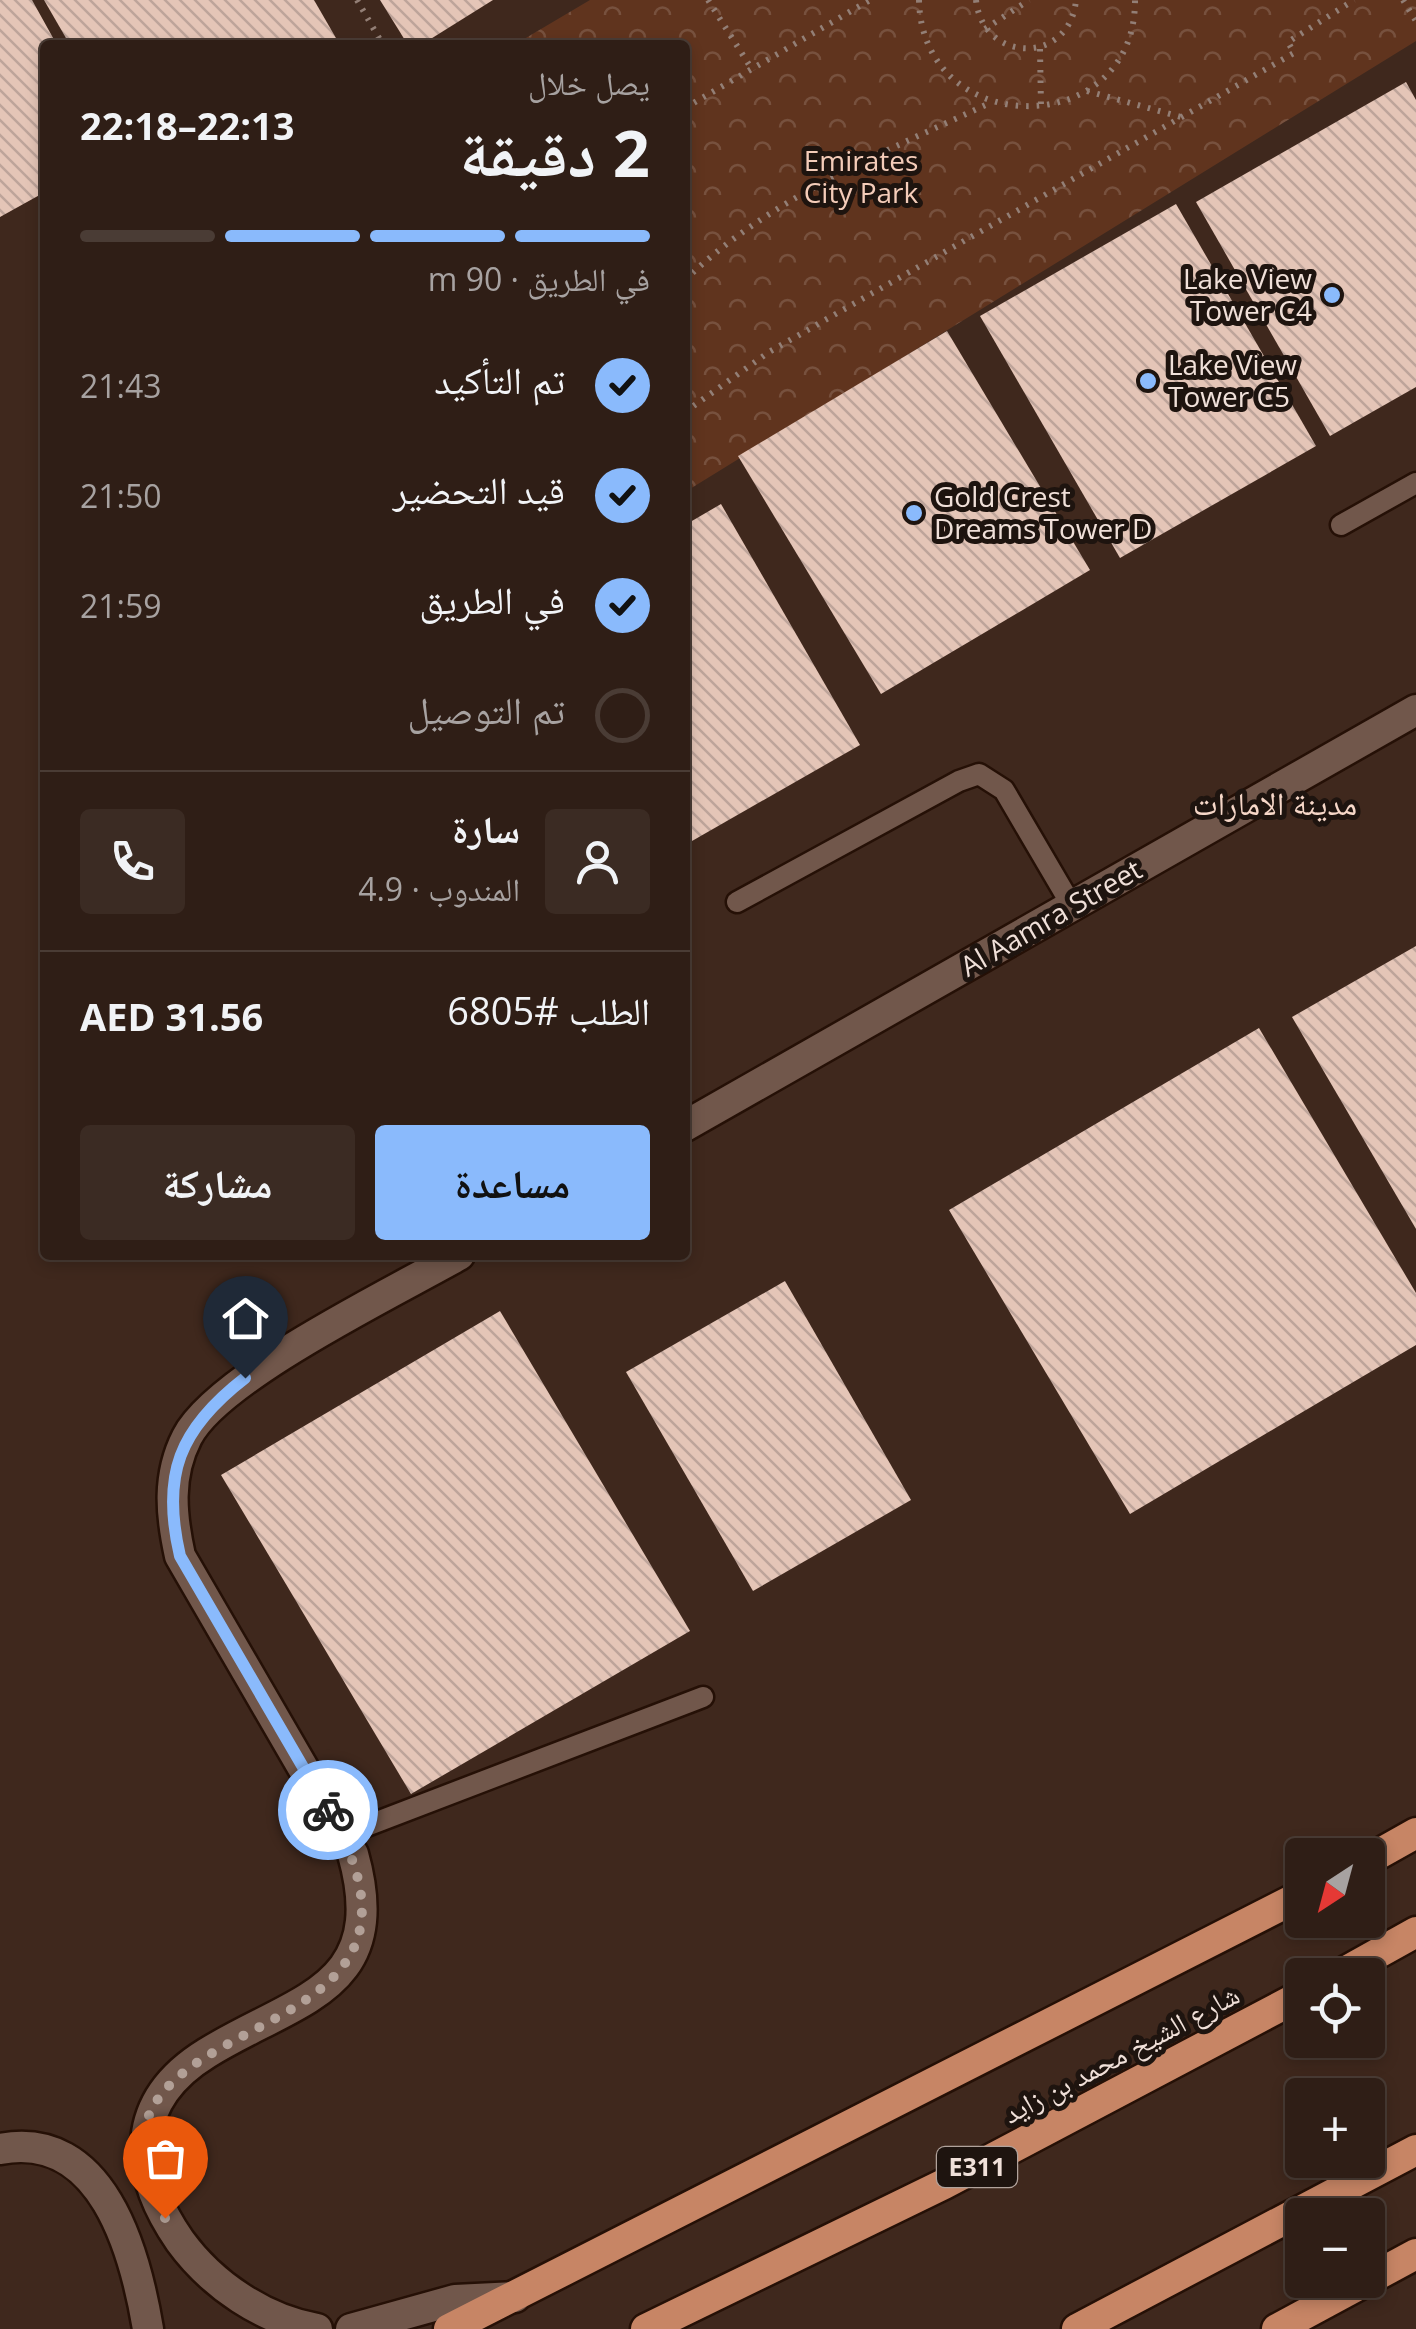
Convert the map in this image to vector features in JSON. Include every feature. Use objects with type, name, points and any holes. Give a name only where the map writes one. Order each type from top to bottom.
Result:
[{"type":"highway","points":[[1385,1850],[1416,1833]]},
{"type":"highway","points":[[449,2329],[1285,1904]]},
{"type":"highway","points":[[1369,1958],[1416,1932]]},
{"type":"highway","name":"شارع الشيخ محمد بن زايد","points":[[646,2329],[944,2184],[1285,2004]]},
{"type":"highway","points":[[1077,2329],[1416,2150]]},
{"type":"highway","points":[[1277,2329],[1416,2254]]},
{"type":"street","name":"Al Aamra Street","points":[[690,1123],[1416,710]]},
{"type":"street","points":[[317,2329],[256,2308],[209,2273],[165,2218],[147,2179],[143,2157],[148,2127],[161,2097],[181,2073],[207,2053],[322,1992],[342,1970],[356,1943],[362,1914],[361,1883],[343,1836],[180,1556],[171,1516],[173,1475],[188,1436],[212,1403],[245,1378],[450,1260]]},
{"type":"street","points":[[0,2149],[24,2146],[57,2152],[85,2170],[103,2198],[136,2270],[148,2329]]},
{"type":"street","points":[[103,2198],[147,2179]]},
{"type":"street","points":[[352,2329],[454,2300],[518,2297]]},
{"type":"lane","points":[[1340,526],[1416,483]]},
{"type":"lane","points":[[737,902],[958,780],[979,774],[1004,790],[1072,906]]},
{"type":"lane","points":[[343,1836],[703,1698]]},
{"type":"path","points":[[358,0],[380,40]]},
{"type":"path","points":[[708,0],[753,71]]},
{"type":"path","points":[[690,105],[870,0]]},
{"type":"path","points":[[919,0],[925,36],[951,77],[992,102],[1040,107],[1086,91],[1120,57],[1130,35],[1135,0]]},
{"type":"path","points":[[976,0],[984,29],[1009,47],[1040,48],[1065,32],[1076,0]]},
{"type":"path","points":[[984,29],[1028,0]]},
{"type":"path","points":[[690,408],[769,352],[1294,53],[1288,42],[1354,0]]},
{"type":"path","points":[[1404,0],[1416,22]]},
{"type":"path","points":[[1040,48],[1040,107]]},
{"type":"path","points":[[1086,91],[1182,117]]},
{"type":"path","points":[[690,276],[736,236],[801,194],[992,102]]},
{"type":"green space","name":"Emirates City Park","points":[[590,0],[1416,0],[1416,41],[690,489],[690,40],[522,40]]},
{"type":"building","points":[[0,0],[32,0],[54,40],[40,40],[40,195],[0,217]]},
{"type":"building","points":[[44,0],[314,0],[337,40],[67,40]]},
{"type":"building","points":[[380,0],[493,0],[429,40],[405,40]]},
{"type":"building","name":"Lake View Tower C4","points":[[1406,82],[1416,100],[1416,387],[1330,436],[1196,202]]},
{"type":"building","name":"Lake View Tower C5","points":[[1176,204],[1316,446],[1120,558],[980,316]]},
{"type":"building","name":"Gold Crest Dreams Tower D","points":[[947,331],[1090,570],[881,694],[738,456]]},
{"type":"building","points":[[721,504],[860,745],[690,842],[690,522]]},
{"type":"building","points":[[1416,946],[1416,1229],[1292,1017]]},
{"type":"building","points":[[1259,1028],[1416,1293],[1416,1345],[1130,1514],[949,1210]]},
{"type":"building","points":[[785,1281],[911,1500],[753,1591],[626,1372]]},
{"type":"building","points":[[500,1311],[690,1631],[411,1794],[221,1475]]},
{"type":"way so far","points":[[165,2218],[147,2179],[143,2157],[148,2127],[161,2097],[181,2073],[207,2053],[322,1992],[342,1970],[356,1943],[362,1914],[361,1883],[353,1854],[328,1810]]},
{"type":"place","name":"Lake View Tower C4","points":[[1332,295]]},
{"type":"place","name":"Lake View Tower C5","points":[[1148,381]]},
{"type":"place","name":"Gold Crest Dreams Tower D","points":[[914,513]]},
{"type":"district","name":"مدينة الامارات","points":[[1275,804]]},
{"type":"route","points":[[245,1378],[212,1403],[188,1436],[173,1475],[171,1516],[180,1556],[328,1810]]}]
